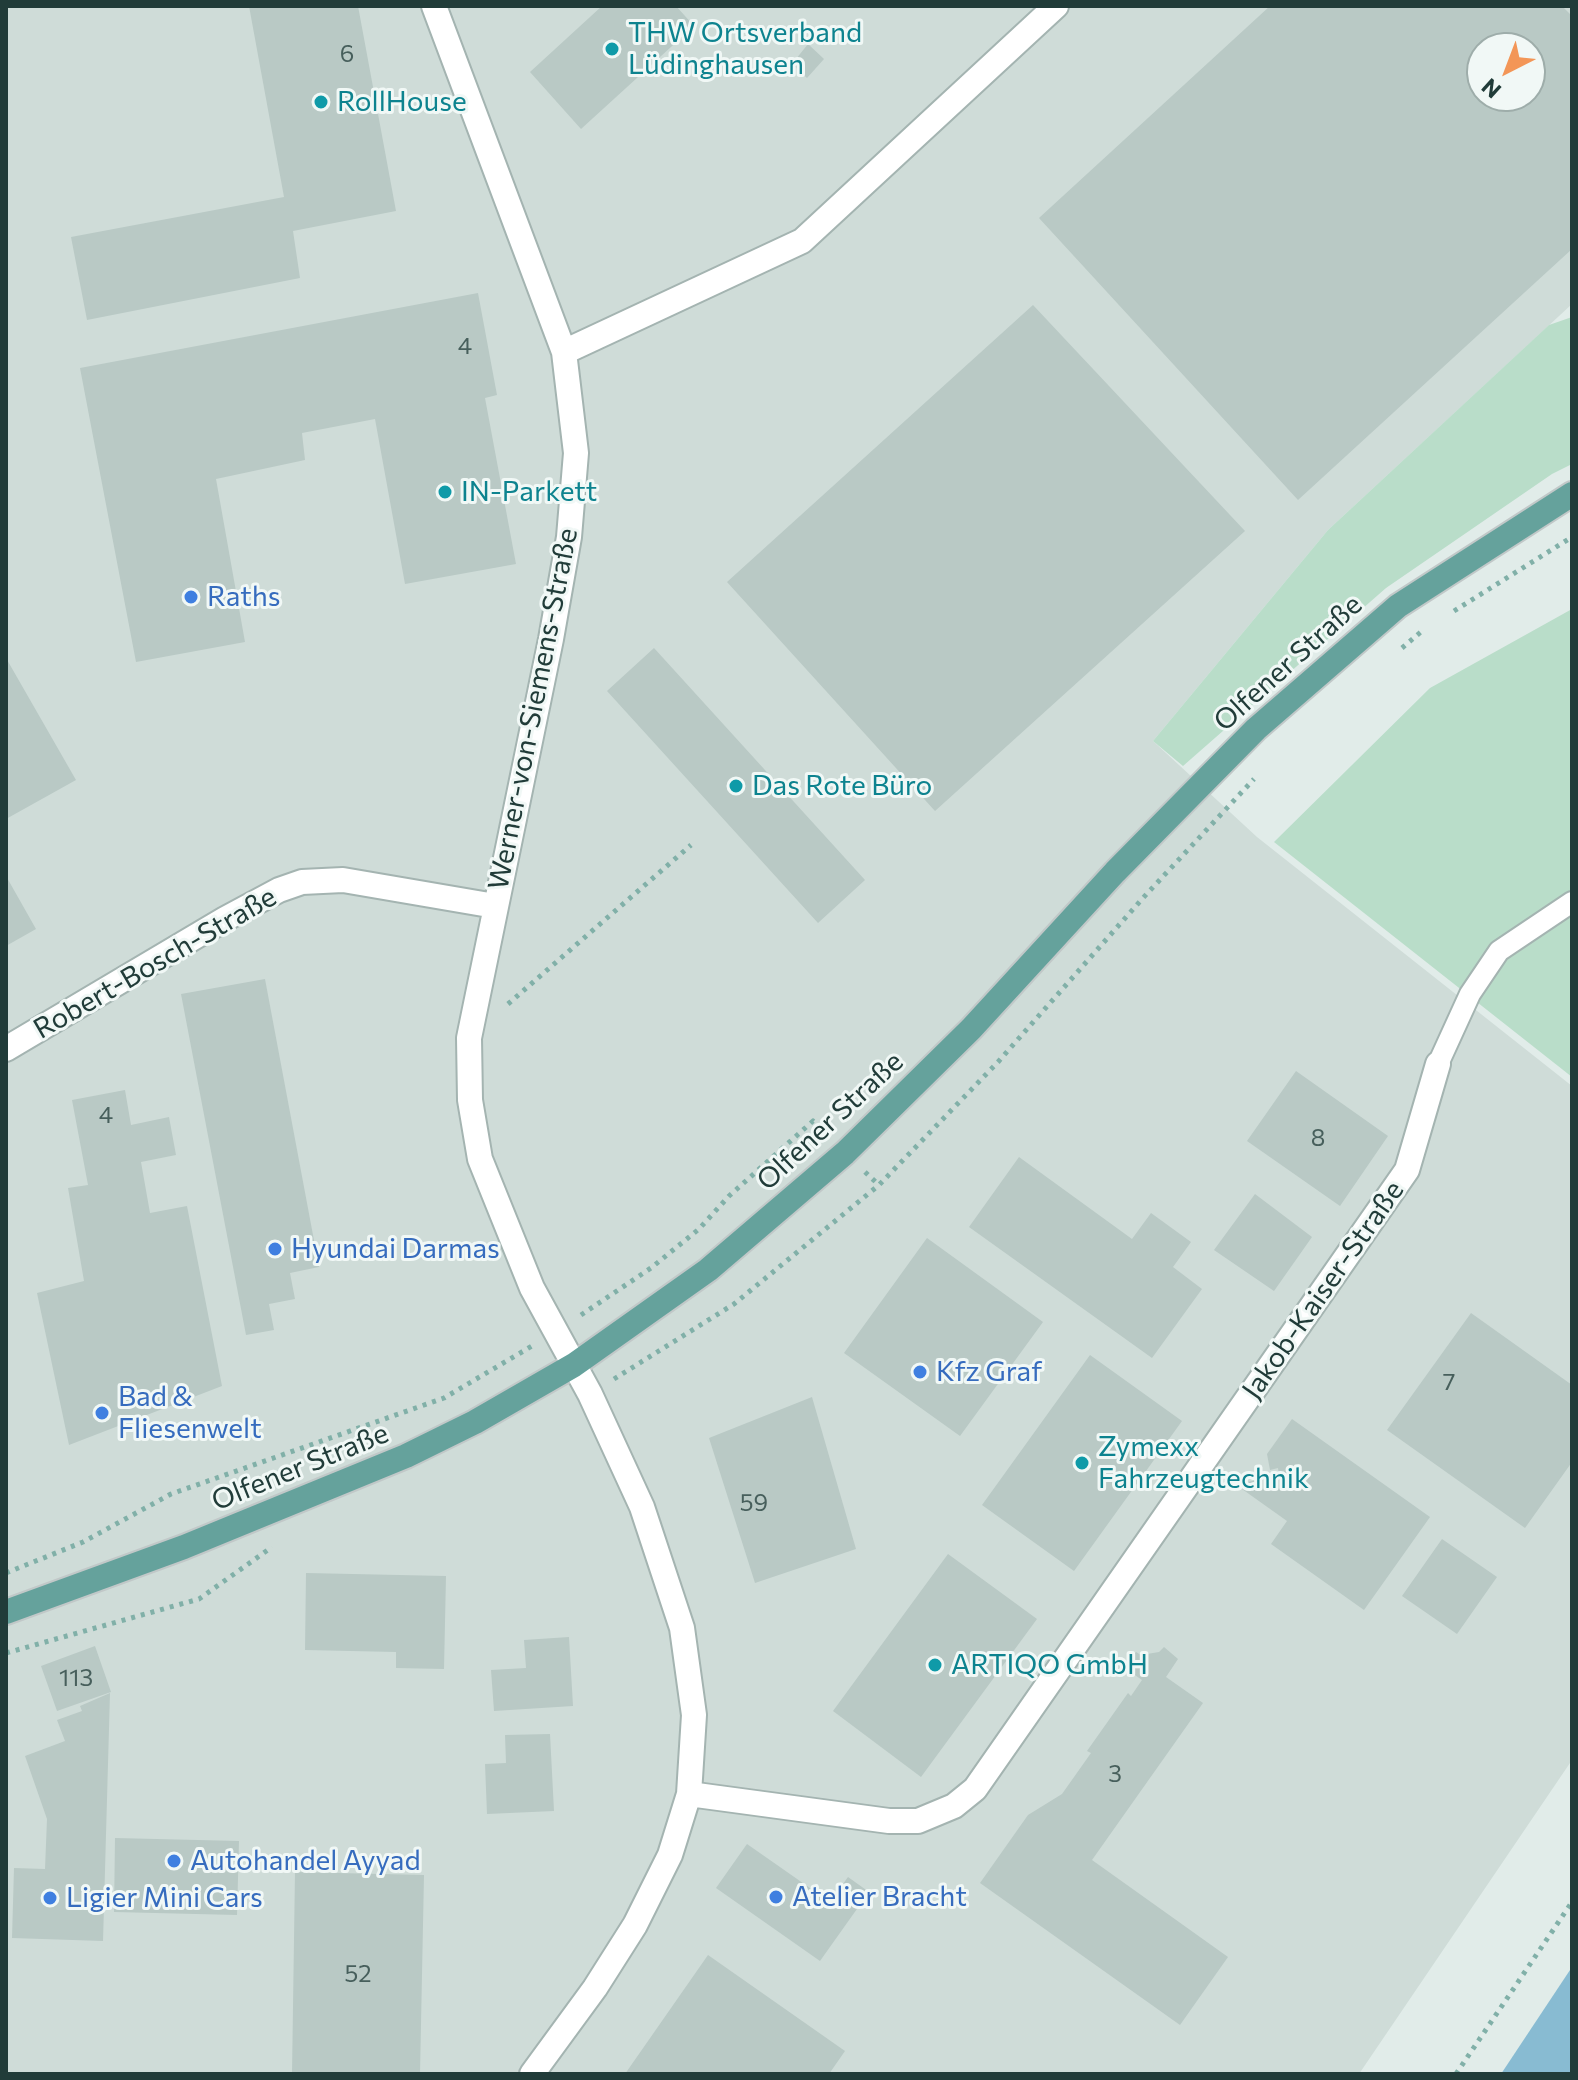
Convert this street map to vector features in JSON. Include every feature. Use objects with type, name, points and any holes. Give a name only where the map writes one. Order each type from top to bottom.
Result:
[{"type":"main road","name":"Olfener Straße","points":[[6,1612],[184,1547],[406,1456],[475,1422],[574,1365],[708,1270],[845,1153],[971,1029],[1115,872],[1256,729],[1398,606],[1572,494]]},
{"type":"street","name":"Werner-von-Siemens-Straße","points":[[434,6],[564,352],[576,453],[569,537],[551,639],[469,1038],[470,1100],[480,1159],[532,1288],[590,1394],[642,1507],[682,1628],[694,1715],[689,1794],[670,1855],[635,1925],[595,1988],[532,2074]]},
{"type":"street","points":[[564,352],[802,241],[1056,6]]},
{"type":"street","name":"Robert-Bosch-Straße","points":[[6,1049],[225,919],[279,890],[302,882],[343,880],[495,906]]},
{"type":"street","name":"Jakob-Kaiser-Straße","points":[[689,1794],[889,1821],[918,1821],[954,1806],[975,1789],[1407,1170],[1438,1064]]},
{"type":"lane","name":"Jakob-Kaiser-Straße","points":[[1438,1064],[1470,994],[1499,951],[1572,902]]},
{"type":"path","points":[[1450,613],[1572,537]]},
{"type":"path","points":[[1398,651],[1423,630]]},
{"type":"path","points":[[590,1394],[734,1304],[879,1185],[998,1062],[1142,899],[1256,777]]},
{"type":"path","points":[[469,1038],[691,845]]},
{"type":"path","points":[[6,1573],[83,1542],[171,1494],[444,1398],[556,1332],[651,1268],[813,1121],[879,1185]]},
{"type":"path","points":[[6,1653],[199,1599],[278,1543]]},
{"type":"path","points":[[1456,2074],[1572,1902]]},
{"type":"shaded area","points":[[6,6],[1572,6],[1572,304],[1328,530],[1153,741],[1257,837],[1572,1086],[1572,1760],[1359,2074],[6,2074]]},
{"type":"green space","points":[[1572,317],[1572,464],[1552,474],[1386,588],[1183,766],[1153,741],[1328,530],[1549,325]]},
{"type":"green space","points":[[1572,609],[1572,1077],[1274,842],[1430,688]]},
{"type":"water","points":[[1572,1967],[1572,2074],[1501,2074]]},
{"type":"building","name":"RollHouse","points":[[249,6],[358,6],[396,211],[293,231],[300,278],[87,320],[71,237],[284,197]]},
{"type":"building","name":"THW Ortsverband Lüdinghausen","points":[[602,6],[676,6],[694,26],[581,129],[530,72]]},
{"type":"building","points":[[1270,6],[1562,6],[1572,16],[1572,249],[1298,500],[1039,218]]},
{"type":"building","points":[[808,44],[824,59],[807,78],[792,64]]},
{"type":"building","points":[[478,293],[497,395],[485,398],[516,564],[405,584],[375,419],[302,433],[305,460],[216,479],[245,642],[136,662],[80,368]]},
{"type":"building","points":[[1033,305],[1245,531],[935,811],[727,582]]},
{"type":"building","name":"Das Rote Büro","points":[[654,648],[865,880],[818,923],[607,691]]},
{"type":"building","points":[[6,658],[76,780],[6,819]]},
{"type":"building","points":[[6,876],[36,929],[6,946]]},
{"type":"building","points":[[265,979],[319,1267],[290,1273],[295,1299],[269,1304],[274,1330],[246,1335],[181,994]]},
{"type":"building","points":[[1296,1071],[1388,1136],[1340,1206],[1247,1141]]},
{"type":"building","points":[[125,1090],[131,1125],[169,1117],[176,1155],[141,1162],[150,1213],[187,1206],[222,1386],[69,1445],[37,1293],[84,1281],[68,1188],[88,1185],[72,1100]]},
{"type":"building","points":[[1019,1157],[1132,1239],[1151,1213],[1191,1242],[1173,1267],[1202,1289],[1152,1358],[969,1227]]},
{"type":"building","points":[[1255,1194],[1312,1237],[1274,1291],[1214,1250]]},
{"type":"building","points":[[927,1238],[1043,1322],[960,1436],[844,1353]]},
{"type":"building","points":[[1471,1313],[1572,1385],[1572,1462],[1525,1528],[1387,1430]]},
{"type":"building","name":"Zymexx Fahrzeugtechnik","points":[[1090,1355],[1182,1421],[1074,1571],[982,1505]]},
{"type":"building","points":[[812,1397],[856,1549],[755,1583],[709,1438]]},
{"type":"building","points":[[1292,1419],[1430,1517],[1364,1610],[1271,1544],[1287,1521],[1242,1489],[1247,1482],[1279,1476],[1278,1468],[1270,1470],[1267,1454]]},
{"type":"building","points":[[1442,1539],[1497,1577],[1457,1634],[1402,1596]]},
{"type":"building","name":"ARTIQO GmbH","points":[[948,1554],[1037,1619],[921,1777],[833,1711]]},
{"type":"building","points":[[306,1573],[446,1576],[444,1669],[396,1668],[396,1652],[305,1650]]},
{"type":"building","points":[[569,1637],[573,1706],[494,1711],[491,1670],[526,1668],[524,1640]]},
{"type":"building","points":[[95,1646],[111,1692],[57,1711],[41,1666]]},
{"type":"building","points":[[1164,1647],[1178,1659],[1166,1677],[1203,1703],[1092,1860],[1228,1957],[1180,2025],[980,1883],[1028,1815],[1062,1794],[1091,1753],[1087,1751],[1128,1693],[1131,1696],[1142,1680],[1125,1668],[1136,1652],[1141,1655],[1159,1652]]},
{"type":"building","points":[[110,1693],[103,1941],[12,1938],[14,1868],[45,1869],[47,1819],[25,1756],[65,1741],[57,1720],[82,1711],[80,1706]]},
{"type":"building","points":[[550,1734],[554,1811],[487,1814],[485,1764],[506,1763],[505,1735]]},
{"type":"building","points":[[115,1838],[239,1841],[237,1915],[114,1912]]},
{"type":"building","name":"Atelier Bracht","points":[[747,1844],[830,1902],[848,1877],[869,1892],[820,1961],[716,1888]]},
{"type":"building","points":[[295,1872],[424,1875],[420,2074],[292,2074]]},
{"type":"building","points":[[708,1955],[845,2051],[829,2074],[625,2074]]},
{"type":"place","name":"THW Ortsverband Lüdinghausen","points":[[612,49]]},
{"type":"place","name":"RollHouse","points":[[321,102]]},
{"type":"place","name":"IN-Parkett","points":[[445,492]]},
{"type":"place","name":"Raths","points":[[191,597]]},
{"type":"place","name":"Das Rote Büro","points":[[736,786]]},
{"type":"place","name":"Hyundai Darmas","points":[[275,1249]]},
{"type":"place","name":"Kfz Graf","points":[[920,1372]]},
{"type":"place","name":"Bad & Fliesenwelt","points":[[102,1413]]},
{"type":"place","name":"Zymexx Fahrzeugtechnik","points":[[1082,1463]]},
{"type":"place","name":"ARTIQO GmbH","points":[[935,1665]]},
{"type":"place","name":"Autohandel Ayyad","points":[[174,1861]]},
{"type":"place","name":"Atelier Bracht","points":[[776,1897]]},
{"type":"place","name":"Ligier Mini Cars","points":[[50,1898]]}]
